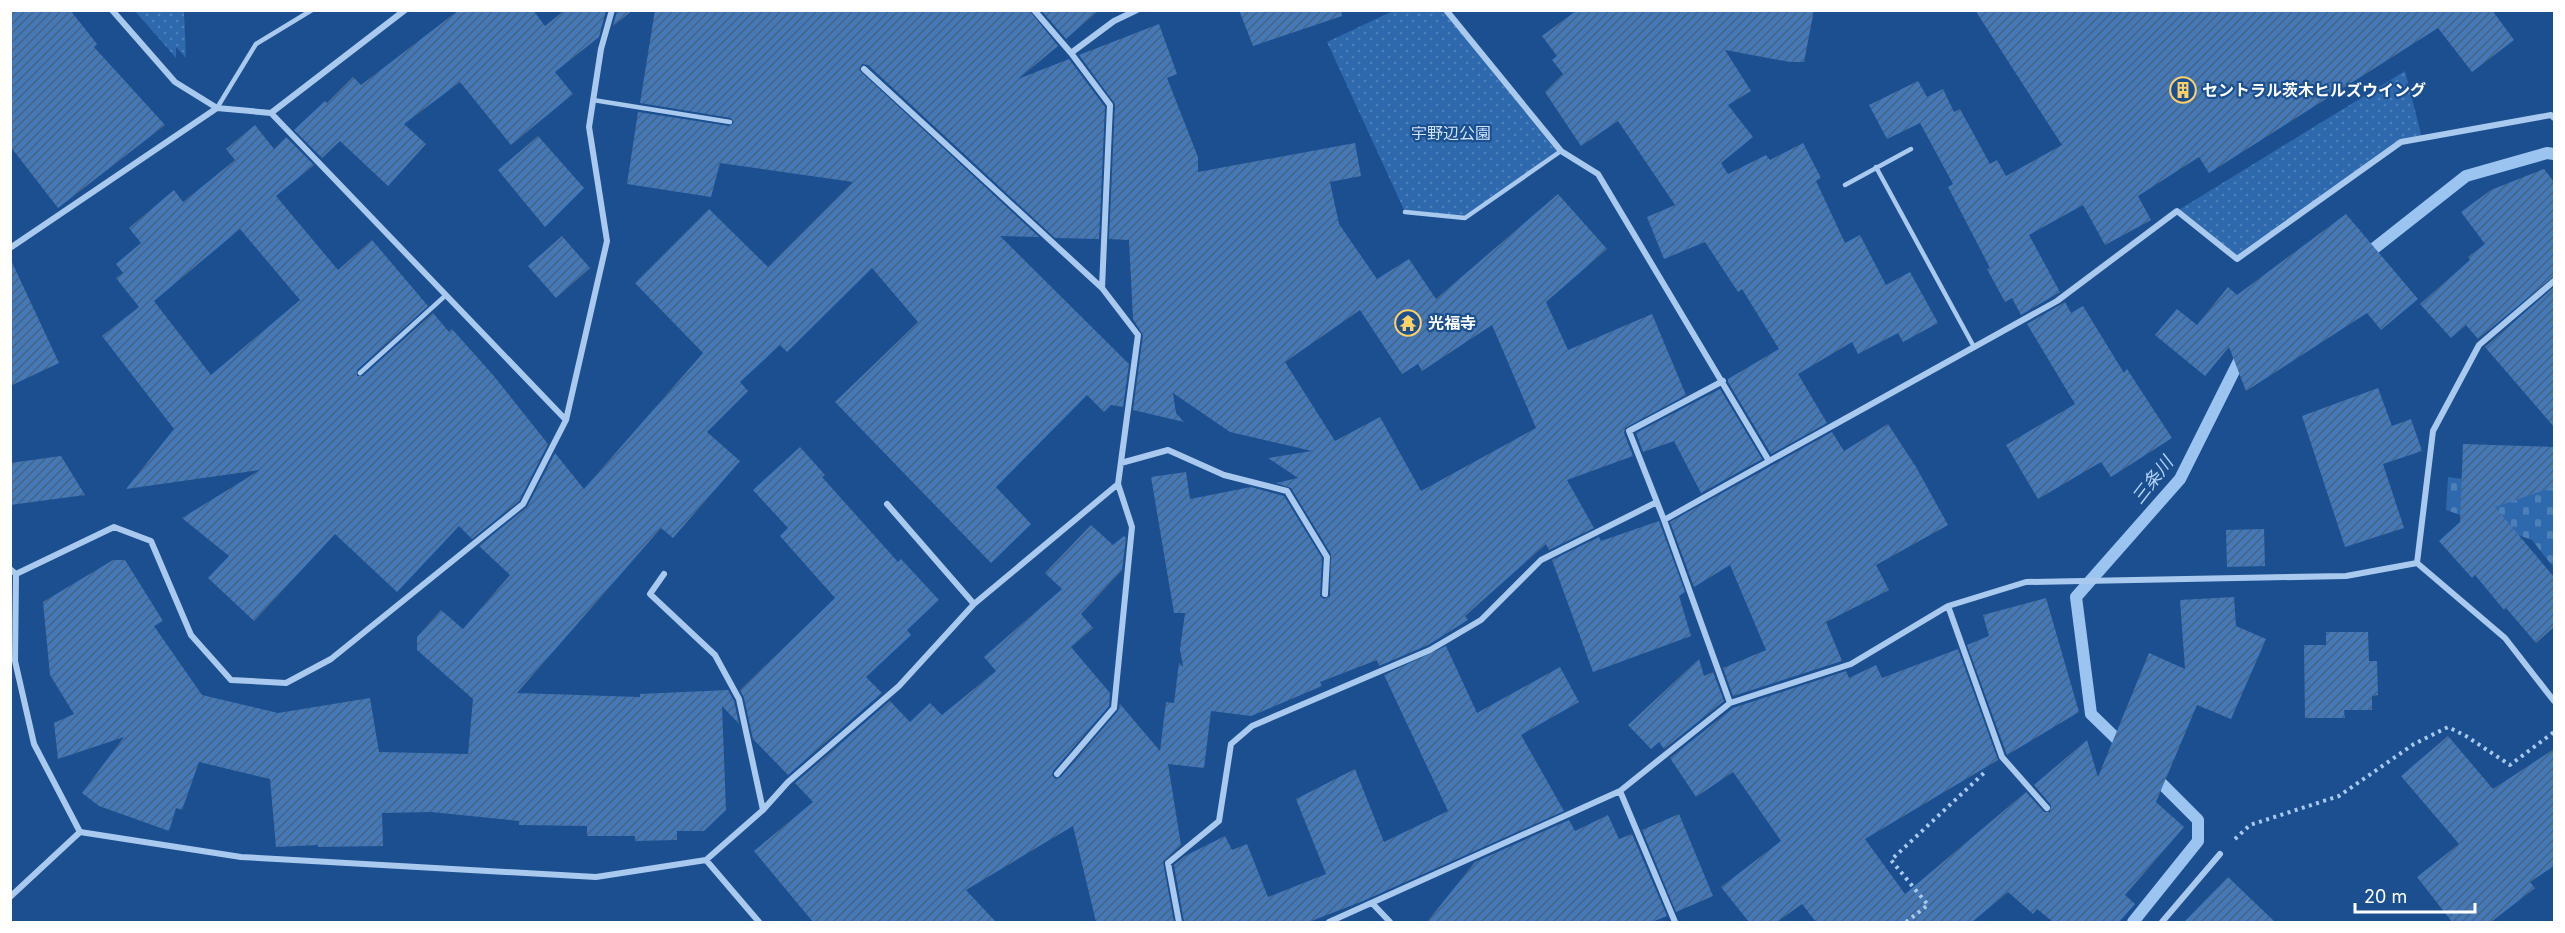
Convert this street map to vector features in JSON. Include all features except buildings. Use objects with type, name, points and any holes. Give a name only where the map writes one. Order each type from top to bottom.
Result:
[{"type":"street","points":[[112,10],[175,82],[217,108],[272,113],[566,420]]},
{"type":"street","points":[[272,113],[405,10]]},
{"type":"street","points":[[16,574],[114,527],[151,541],[191,635],[231,680],[286,684],[331,659],[523,504],[566,420],[607,242],[589,127],[601,49],[612,10]]},
{"type":"street","points":[[1034,10],[1071,53],[1110,105],[1102,288]]},
{"type":"street","points":[[1071,53],[1114,21],[1137,10]]},
{"type":"street","points":[[1446,10],[1561,151],[1598,174],[1769,461]]},
{"type":"street","points":[[864,69],[1102,288],[1138,335],[1118,484],[1132,527],[1114,708],[1057,774]]},
{"type":"street","points":[[10,248],[217,108]]},
{"type":"street","points":[[1664,520],[2057,301],[2177,211],[2236,259],[2401,142],[2551,115],[2554,118]]},
{"type":"street","points":[[2417,563],[2433,430],[2480,345],[2554,281]]},
{"type":"street","points":[[1723,381],[1629,431],[1664,520],[1730,703]]},
{"type":"street","points":[[1121,464],[1168,450],[1224,476],[1287,491],[1327,557],[1325,594]]},
{"type":"street","points":[[80,832],[241,857],[596,877],[706,860],[763,810],[788,782],[899,686],[974,604],[1118,484]]},
{"type":"street","points":[[1179,922],[1168,863],[1219,821],[1231,744],[1252,726],[1430,650],[1481,620],[1541,560],[1657,502]]},
{"type":"street","points":[[887,504],[974,604]]},
{"type":"street","points":[[1329,922],[1620,791],[1730,703],[1851,664],[1948,606],[2026,582],[2346,576],[2417,563]]},
{"type":"street","points":[[2417,563],[2505,638],[2554,701]]},
{"type":"street","points":[[10,569],[16,574]]},
{"type":"street","points":[[16,574],[15,661],[34,744],[80,832]]},
{"type":"street","points":[[664,574],[650,594],[715,655],[740,699],[763,810]]},
{"type":"street","points":[[1948,606],[2002,757],[2047,808]]},
{"type":"street","points":[[1620,791],[1675,922]]},
{"type":"street","points":[[10,897],[80,832]]},
{"type":"street","points":[[2162,922],[2220,854]]},
{"type":"street","points":[[706,860],[759,922]]},
{"type":"street","points":[[1372,903],[1390,922]]},
{"type":"lane","points":[[217,108],[256,44],[312,10]]},
{"type":"lane","points":[[593,100],[730,122]]},
{"type":"lane","points":[[1845,185],[1911,149]]},
{"type":"lane","points":[[1405,212],[1465,218],[1561,151]]},
{"type":"lane","points":[[1876,167],[1974,347]]},
{"type":"lane","points":[[360,373],[446,295]]},
{"type":"path","points":[[2220,854],[2250,825],[2339,796],[2414,744],[2448,727],[2510,765],[2554,732]]},
{"type":"path","points":[[1906,922],[1928,905],[1891,860],[2002,757]]},
{"type":"green space","points":[[135,11],[184,11],[186,58],[176,47],[176,58]]},
{"type":"green space","name":"宇野辺公園","points":[[1393,11],[1446,11],[1561,151],[1465,218],[1405,212],[1327,42]]},
{"type":"green space","points":[[2405,71],[2422,138],[2401,142],[2237,259],[2177,211]]},
{"type":"green space","points":[[2448,477],[2542,490],[2554,487],[2554,568],[2532,540],[2446,510]]},
{"type":"waterway","name":"三条川","points":[[2362,258],[2466,176],[2547,153],[2554,154]]},
{"type":"waterway","name":"三条川","points":[[2126,748],[2091,714],[2076,597],[2180,479],[2243,353]]},
{"type":"waterway","name":"三条川","points":[[2133,922],[2198,841],[2198,820],[2153,775]]},
{"type":"place","name":"セントラル茨木ヒルズウイング","points":[[2183,90]]},
{"type":"place","name":"光福寺","points":[[1408,323]]}]
